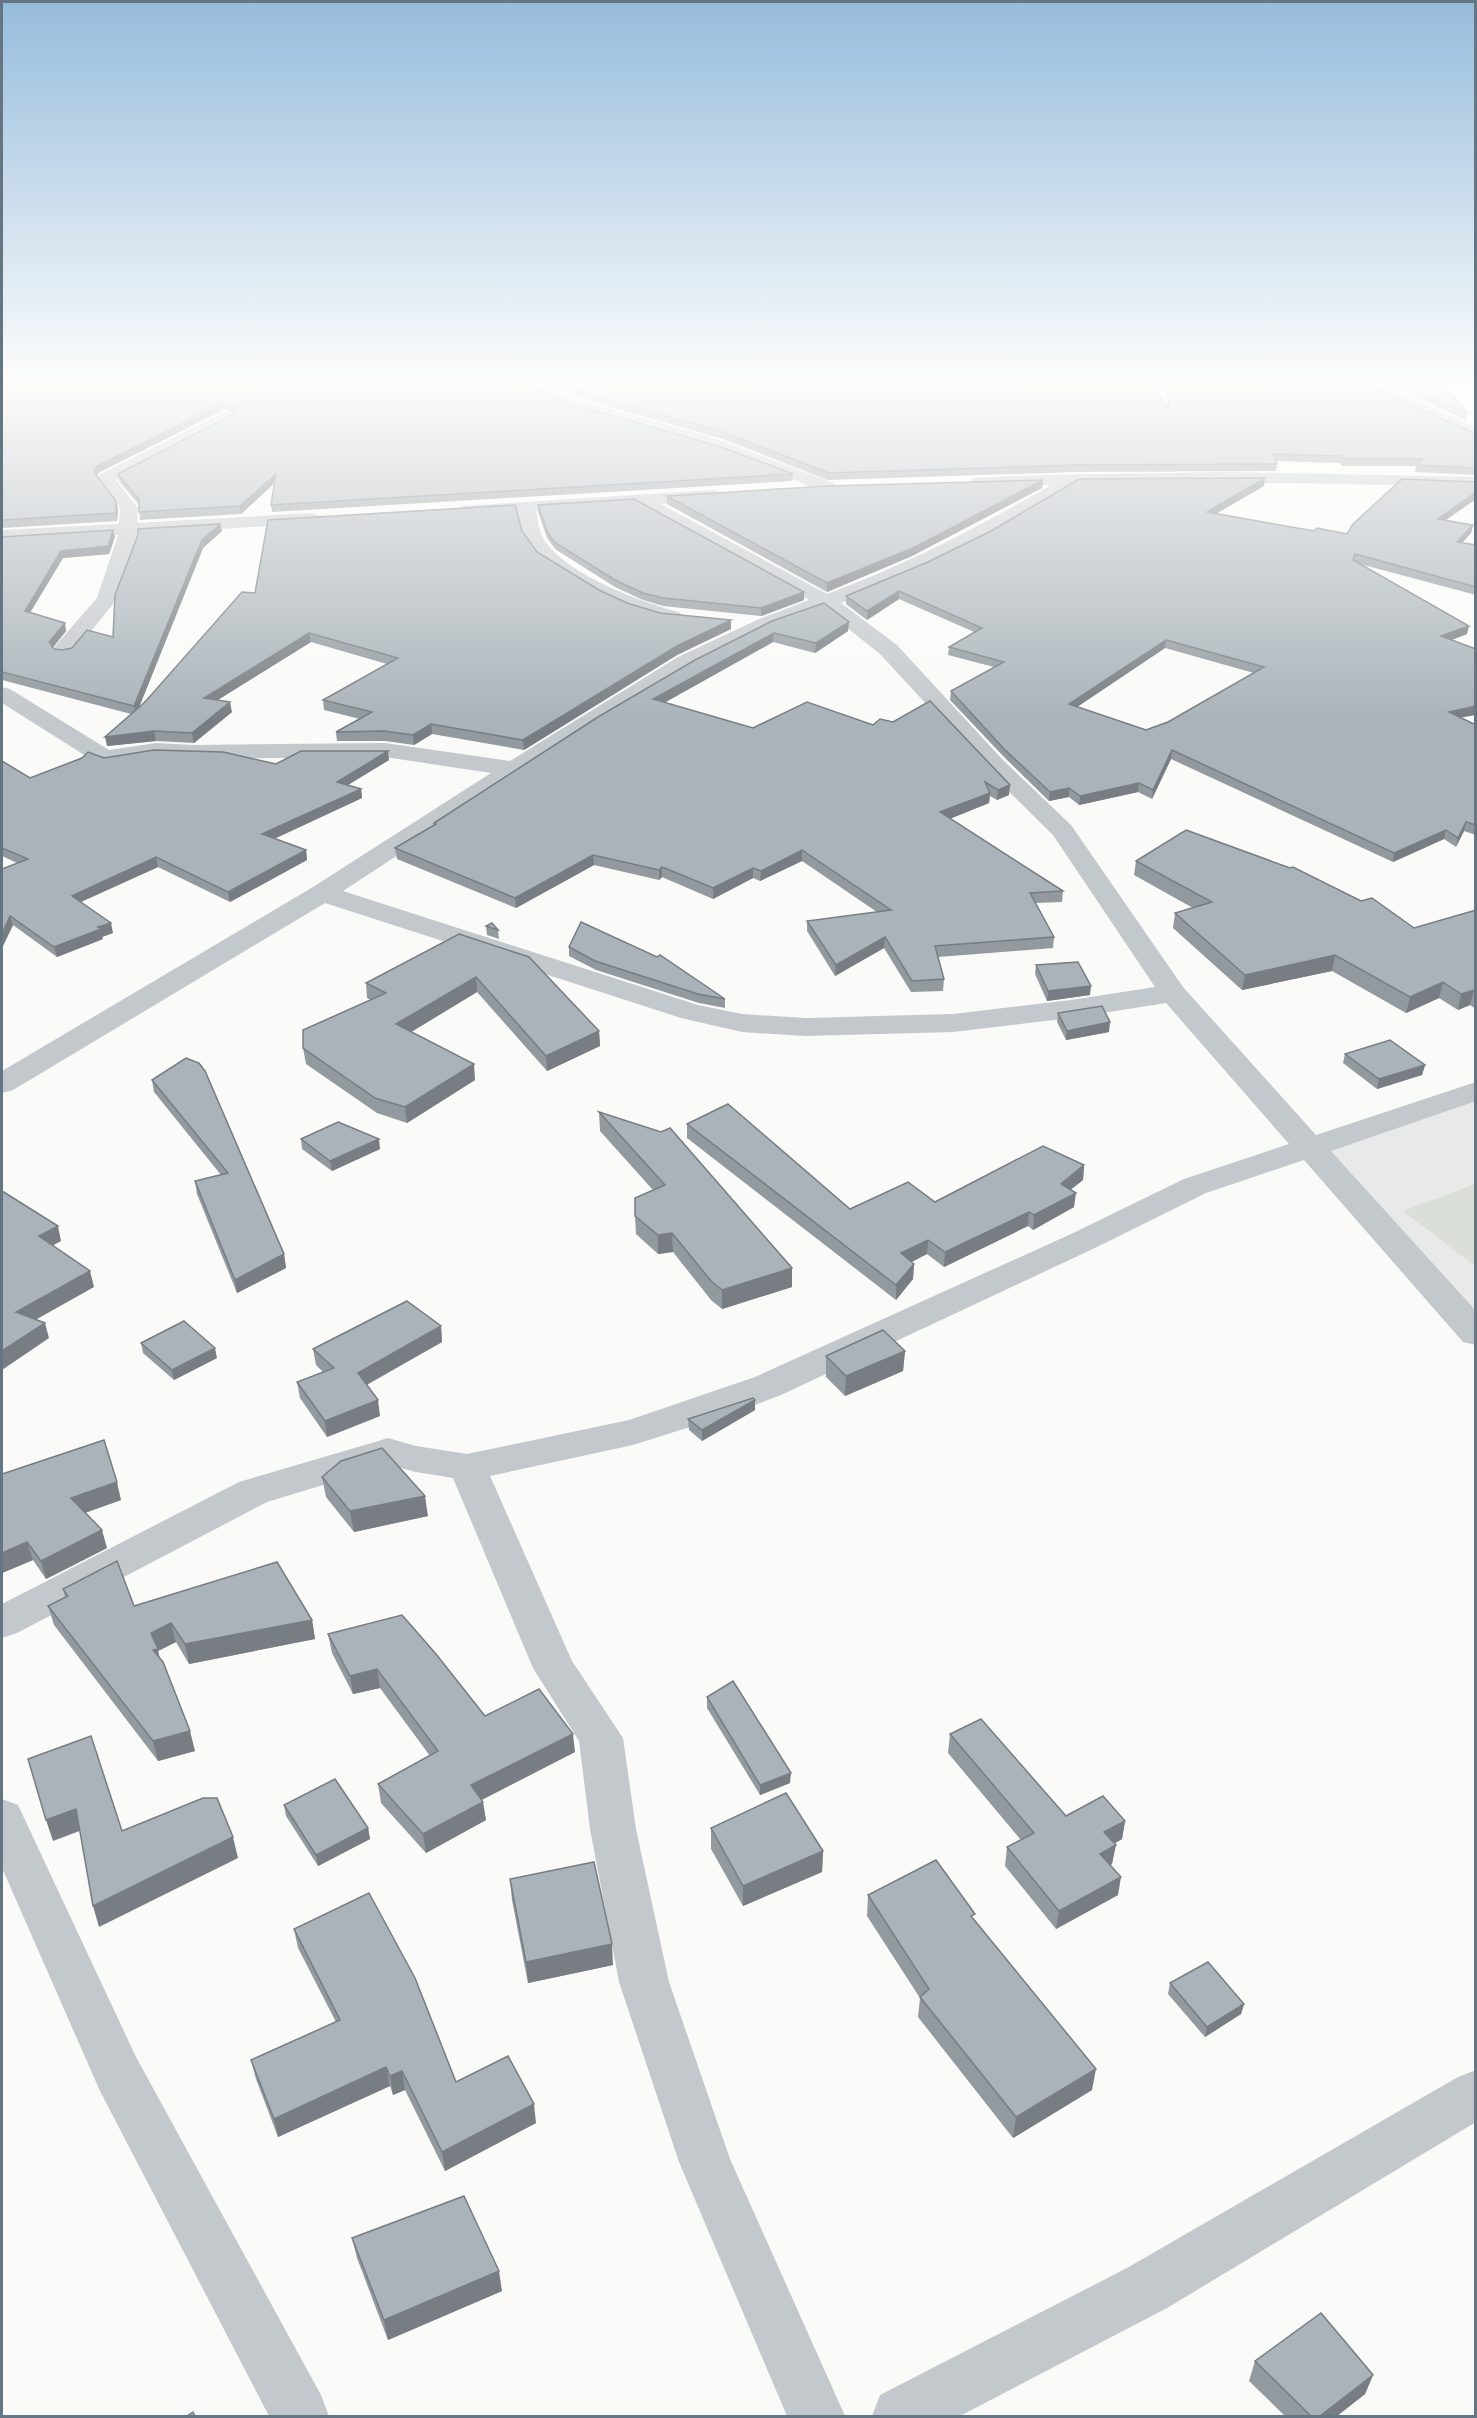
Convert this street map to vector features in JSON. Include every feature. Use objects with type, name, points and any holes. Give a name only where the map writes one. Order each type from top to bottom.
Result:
[{"type":"street","points":[[64,650],[107,599],[129,529],[129,508],[119,495]]},
{"type":"street","points":[[455,510],[705,495]]},
{"type":"street","points":[[2,1084],[322,893],[589,720],[686,662],[764,624],[876,583],[951,549],[1047,495]]},
{"type":"street","points":[[639,499],[827,602],[856,622],[889,650],[994,764],[1062,830],[1173,993],[1476,1334]]},
{"type":"street","points":[[525,506],[534,539],[546,555],[570,571],[635,606],[661,614],[689,618]]},
{"type":"street","points":[[2,536],[327,518]]},
{"type":"street","points":[[720,621],[764,624]]},
{"type":"street","points":[[2,694],[105,758],[156,750],[194,752],[385,750],[516,769]]},
{"type":"street","points":[[322,893],[691,1012],[742,1023],[806,1027],[953,1023],[1071,1009],[1173,993]]},
{"type":"street","points":[[2,1622],[253,1492],[388,1451],[416,1459],[467,1467],[633,1432],[718,1405],[768,1386],[1062,1251],[1195,1186],[1307,1146],[1476,1091]]},
{"type":"street","points":[[467,1467],[554,1668],[601,1737],[613,1829],[644,1982],[705,2162],[816,2416]]},
{"type":"street","points":[[2,1818],[118,2074],[300,2416]]},
{"type":"street","points":[[901,2416],[1147,2288],[1476,2094]]},
{"type":"shaded area","points":[[1475,1090],[1475,1334],[1307,1146]]},
{"type":"shaded area","points":[[1476,1184],[1475,1266],[1403,1211]]},
{"type":"building","points":[[2,495],[111,495],[116,501],[116,513],[2,520]]},
{"type":"building","points":[[136,495],[253,495],[240,506],[139,512],[139,499]]},
{"type":"building","points":[[273,495],[442,495],[271,505]]},
{"type":"building","points":[[1015,495],[913,548],[827,583],[667,496]]},
{"type":"building","points":[[1052,495],[1236,495],[1207,512],[1314,531],[1317,528],[1347,534],[1353,524],[1385,495],[1472,495],[1438,519],[1473,525],[1457,542],[1476,545],[1476,587],[1355,554],[1353,560],[1469,626],[1441,636],[1476,649],[1476,706],[1449,712],[1476,725],[1476,825],[1466,822],[1458,838],[1446,830],[1394,853],[1172,750],[1153,790],[1139,783],[1080,796],[1069,788],[1050,792],[1004,749],[951,691],[1004,662],[949,647],[982,628],[899,591],[867,611],[846,596],[928,562],[991,531]],"holes":[[[1166,640],[1264,667],[1168,722],[1146,730],[1069,704]]]},
{"type":"building","points":[[634,499],[804,592],[761,608],[663,598],[643,593],[615,580],[554,542],[547,531],[538,505]]},
{"type":"building","points":[[515,505],[522,531],[537,552],[599,590],[627,603],[660,613],[731,620],[677,646],[523,740],[431,724],[413,735],[384,731],[336,732],[372,712],[323,700],[398,658],[309,633],[204,698],[230,702],[192,733],[154,731],[105,737],[145,702],[242,592],[255,593],[268,520]]},
{"type":"building","points":[[220,524],[202,540],[134,706],[2,672],[2,537],[113,530],[108,546],[61,551],[25,611],[65,623],[49,642],[54,649],[62,650],[72,648],[87,630],[113,637],[115,595],[138,535],[138,529]]},
{"type":"building","points":[[824,603],[849,622],[816,643],[774,633],[653,699],[753,728],[807,702],[873,725],[880,719],[893,722],[930,701],[1010,785],[998,790],[985,782],[990,793],[940,812],[1063,891],[1030,893],[1054,937],[935,946],[944,979],[912,981],[885,937],[836,965],[807,921],[891,910],[802,850],[761,871],[753,868],[713,888],[662,867],[659,870],[593,855],[515,898],[395,848],[436,824],[434,823],[598,717],[695,660],[772,621]]},
{"type":"building","points":[[154,750],[223,752],[276,764],[301,751],[388,751],[337,782],[361,789],[262,834],[306,850],[228,892],[156,857],[72,896],[111,923],[98,927],[101,929],[54,947],[10,916],[2,934],[2,869],[28,859],[2,848],[2,761],[30,778],[82,758],[88,752],[104,758]]},
{"type":"building","points":[[1186,830],[1290,868],[1293,867],[1361,901],[1372,898],[1414,928],[1476,910],[1476,991],[1461,994],[1443,982],[1410,997],[1335,955],[1245,975],[1175,913],[1212,902],[1136,861]]},
{"type":"building","points":[[581,922],[657,957],[660,955],[725,999],[698,994],[595,961],[569,947]]},
{"type":"building","points":[[492,923],[498,930],[486,926]]},
{"type":"building","points":[[459,934],[529,957],[599,1031],[546,1056],[476,977],[396,1024],[474,1064],[405,1107],[375,1098],[303,1048],[303,1030],[386,993],[366,983]]},
{"type":"building","points":[[1078,962],[1091,986],[1048,991],[1036,965]]},
{"type":"building","points":[[1102,1006],[1110,1022],[1067,1031],[1058,1013]]},
{"type":"building","points":[[1390,1040],[1425,1065],[1379,1079],[1345,1054]]},
{"type":"building","points":[[186,1058],[199,1063],[205,1071],[284,1254],[235,1280],[195,1181],[228,1173],[152,1080]]},
{"type":"building","points":[[728,1104],[850,1209],[908,1182],[935,1202],[1043,1146],[1084,1165],[1061,1184],[1076,1193],[1034,1215],[1029,1212],[945,1252],[928,1240],[901,1253],[914,1264],[896,1285],[687,1124]]},
{"type":"building","points":[[599,1112],[661,1132],[670,1128],[792,1268],[722,1290],[711,1281],[672,1233],[658,1235],[635,1216],[635,1198],[665,1185]]},
{"type":"building","points":[[338,1122],[379,1139],[330,1161],[301,1139]]},
{"type":"building","points":[[2,1191],[58,1226],[39,1236],[90,1271],[16,1312],[45,1323],[2,1351]]},
{"type":"building","points":[[407,1301],[441,1326],[358,1373],[378,1400],[325,1421],[297,1382],[334,1368],[313,1349]]},
{"type":"building","points":[[184,1321],[215,1348],[172,1370],[141,1343]]},
{"type":"building","points":[[883,1330],[905,1351],[846,1376],[826,1356]]},
{"type":"building","points":[[753,1398],[755,1400],[702,1430],[688,1419]]},
{"type":"building","points":[[104,1440],[117,1482],[71,1498],[102,1530],[41,1561],[27,1542],[2,1553],[2,1474]]},
{"type":"building","points":[[382,1448],[425,1496],[350,1511],[322,1477],[341,1461]]},
{"type":"building","points":[[117,1561],[134,1606],[277,1562],[312,1620],[185,1644],[171,1623],[151,1633],[158,1649],[153,1650],[163,1662],[190,1731],[153,1741],[48,1606],[68,1596],[63,1589]]},
{"type":"building","points":[[402,1615],[485,1716],[539,1689],[573,1734],[471,1785],[483,1802],[423,1834],[378,1784],[438,1751],[377,1669],[350,1676],[328,1634]]},
{"type":"building","points":[[733,1681],[791,1773],[760,1785],[707,1697]]},
{"type":"building","points":[[981,1719],[1066,1816],[1103,1796],[1125,1821],[1104,1832],[1116,1845],[1100,1854],[1121,1877],[1059,1911],[1007,1847],[1034,1833],[950,1734]]},
{"type":"building","points":[[91,1736],[122,1831],[203,1798],[217,1798],[233,1837],[93,1906],[76,1809],[46,1820],[28,1759]]},
{"type":"building","points":[[335,1779],[368,1828],[316,1855],[284,1805]]},
{"type":"building","points":[[786,1793],[823,1851],[743,1886],[711,1828]]},
{"type":"building","points":[[936,1860],[975,1914],[971,1916],[1096,2069],[1016,2117],[920,1997],[929,1989],[868,1895]]},
{"type":"building","points":[[594,1862],[612,1944],[526,1962],[510,1879]]},
{"type":"building","points":[[369,1893],[415,1978],[456,2082],[508,2056],[534,2104],[442,2152],[402,2071],[390,2076],[386,2067],[274,2119],[251,2060],[340,2020],[294,1929]]},
{"type":"building","points":[[1208,1962],[1244,2004],[1207,2027],[1170,1983]]},
{"type":"building","points":[[464,2196],[499,2271],[384,2320],[352,2238]]},
{"type":"building","points":[[1321,2313],[1373,2375],[1320,2416],[1311,2416],[1255,2361]]}]
